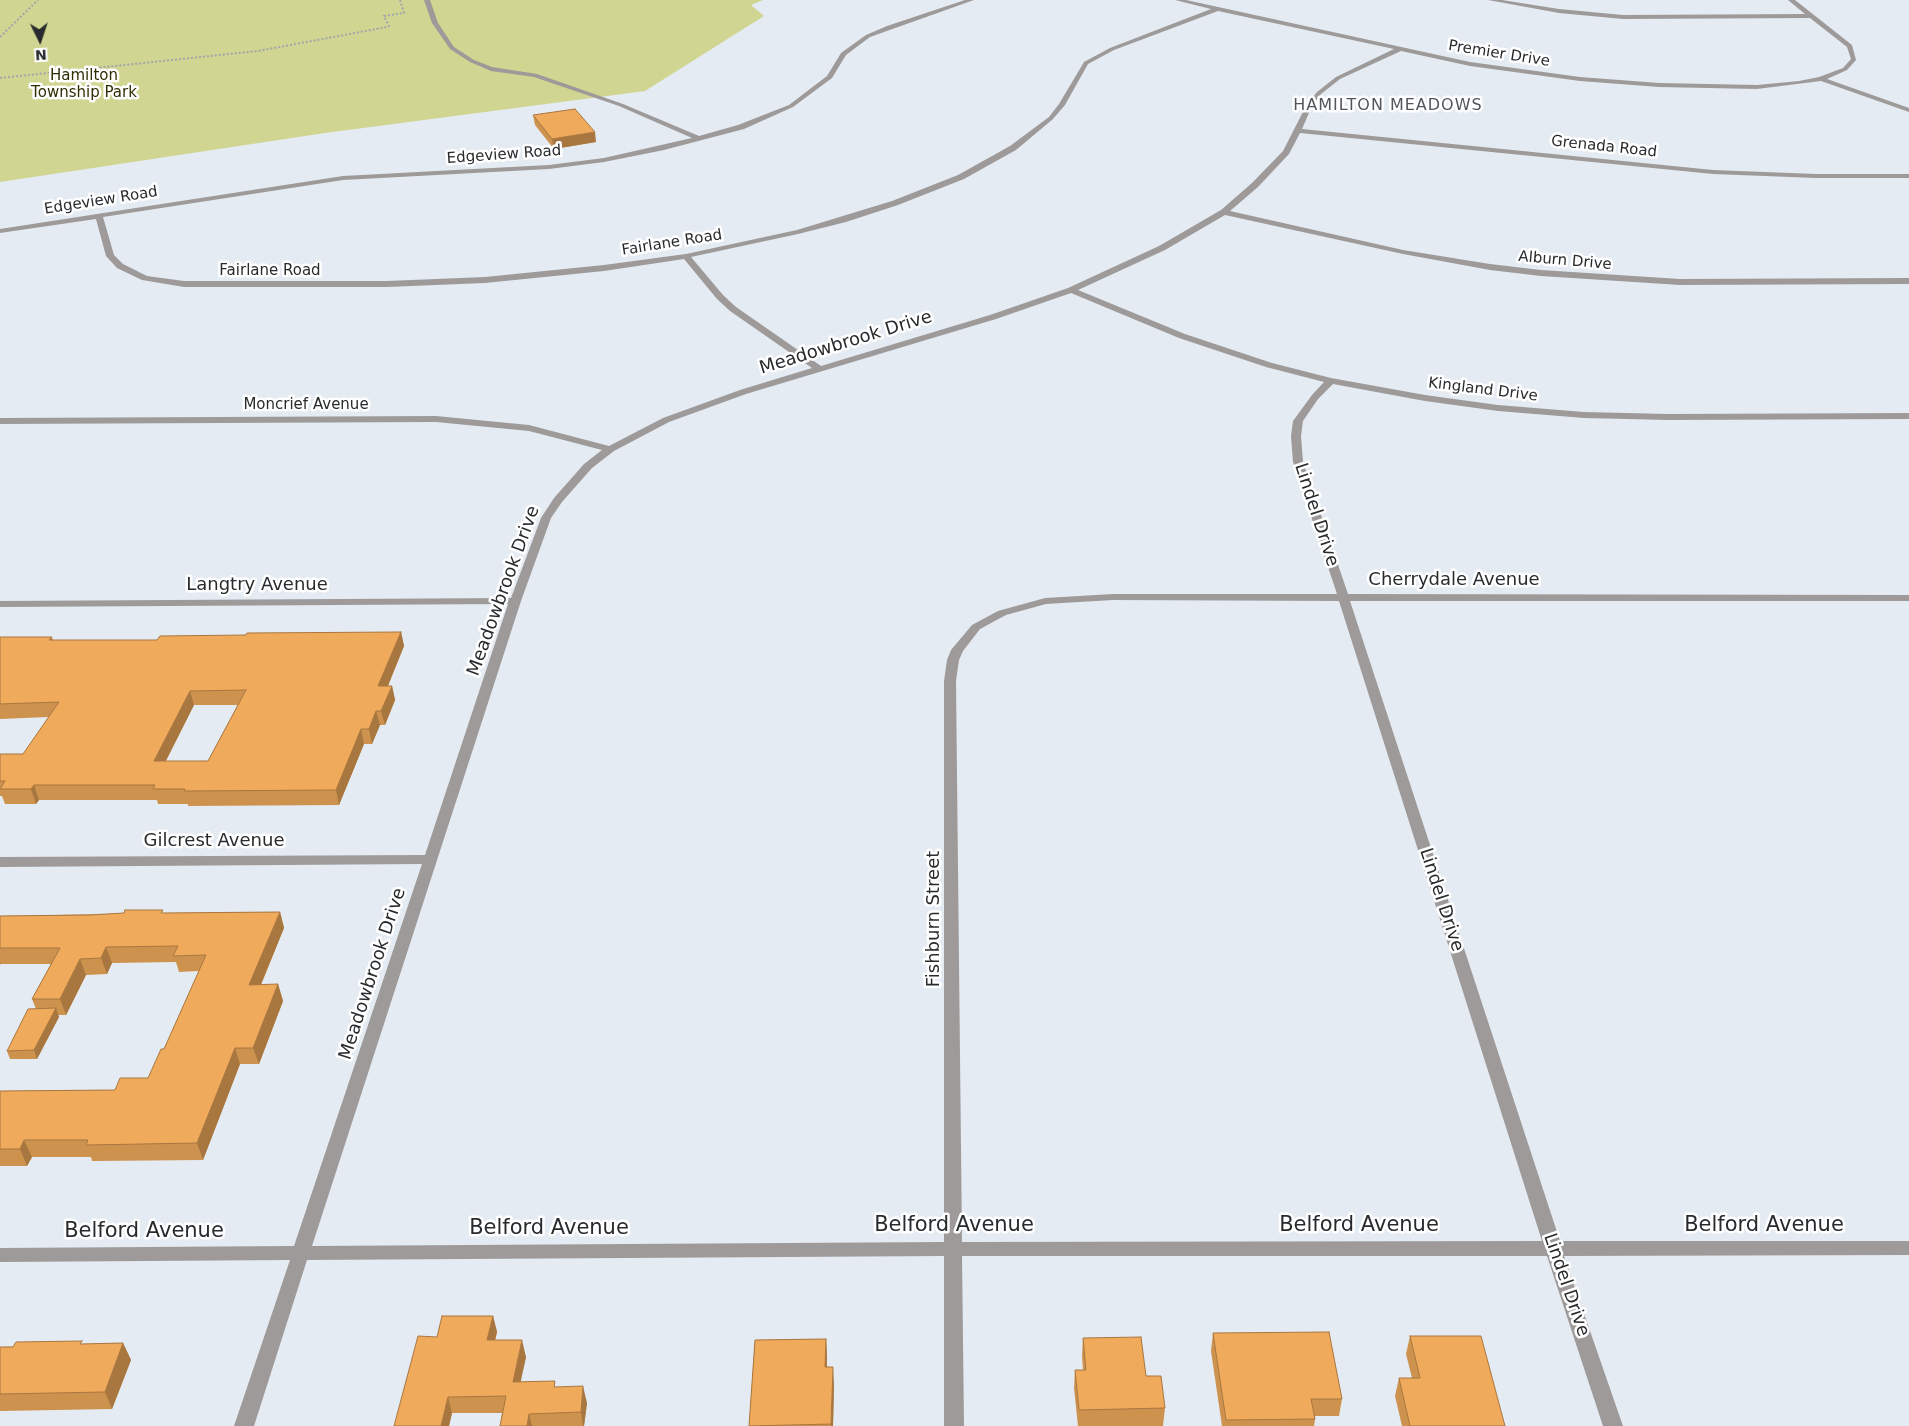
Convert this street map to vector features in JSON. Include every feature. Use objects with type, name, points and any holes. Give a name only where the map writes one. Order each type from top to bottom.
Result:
[{"type":"street","points":[[428,0],[435,22],[452,48],[472,61],[491,69],[535,75],[621,105],[700,139]]},
{"type":"street","name":"Edgeview Road","points":[[0,231],[360,176],[549,167],[627,156],[700,139],[750,123],[790,106],[830,77],[843,54],[868,36],[888,27],[971,0]]},
{"type":"street","name":"Premier Drive","points":[[1178,0],[1490,67],[1610,82],[1742,87],[1785,85],[1821,79],[1845,69],[1854,59],[1850,46],[1813,16]]},
{"type":"street","points":[[1491,0],[1559,11],[1623,17],[1813,16]]},
{"type":"street","points":[[1791,0],[1813,16]]},
{"type":"street","name":"Fairlane Road","points":[[99,216],[110,256],[120,266],[145,278],[184,284],[387,284],[485,280],[604,268],[686,256],[798,232],[843,220],[895,204],[961,177],[1013,148],[1051,118],[1062,105],[1086,63],[1121,45],[1217,9]]},
{"type":"street","name":"Meadowbrook Drive","points":[[244,1426],[515,601],[546,518],[572,483],[610,449],[651,427],[699,406],[992,317],[1071,290],[1140,260],[1224,212],[1274,166],[1298,131],[1309,106],[1319,93],[1338,78],[1400,49]]},
{"type":"street","points":[[1821,79],[1909,110]]},
{"type":"street","name":"Grenada Road","points":[[1298,131],[1713,172],[1800,176],[1909,176]]},
{"type":"street","name":"Alburn Drive","points":[[1224,212],[1412,254],[1541,273],[1680,282],[1909,281]]},
{"type":"street","points":[[686,256],[720,297],[733,309],[821,370]]},
{"type":"street","name":"Kingland Drive","points":[[1071,290],[1203,344],[1269,365],[1330,381],[1443,401],[1584,415],[1668,417],[1909,416]]},
{"type":"street","name":"Lindel Drive","points":[[1330,381],[1315,397],[1298,421],[1296,451],[1553,1248],[1613,1426]]},
{"type":"street","name":"Moncrief Avenue","points":[[0,421],[436,420],[491,422],[529,428],[610,449]]},
{"type":"street","name":"Cherrydale Avenue","points":[[1002,613],[1022,606],[1064,599],[1909,598]]},
{"type":"street","name":"Langtry Avenue","points":[[0,604],[515,601]]},
{"type":"street","name":"Fishburn Street","points":[[954,1426],[950,681],[953,660],[957,650],[976,627],[1002,613]]},
{"type":"street","name":"Gilcrest Avenue","points":[[0,862],[429,859]]},
{"type":"street","name":"Belford Avenue","points":[[0,1255],[954,1248],[1909,1248]]},
{"type":"path","points":[[0,37],[38,0]]},
{"type":"path","points":[[0,78],[258,51],[387,27],[389,26],[384,16],[404,14],[400,0]]},
{"type":"green space","name":"Hamilton Township Park","points":[[0,0],[763,0],[751,5],[764,16],[645,91],[325,133],[0,182]]},
{"type":"building","points":[[575,109],[595,132],[552,139],[533,115]]},
{"type":"building","points":[[401,632],[378,686],[392,686],[381,711],[376,711],[369,729],[361,729],[336,790],[184,791],[185,789],[153,789],[155,785],[34,785],[31,789],[0,789],[5,781],[0,781],[0,754],[23,754],[59,702],[0,704],[0,637],[52,637],[49,640],[157,640],[160,636],[246,635],[247,633]],"holes":[[[246,690],[208,761],[154,761],[190,691]]]},
{"type":"building","points":[[125,910],[163,910],[161,913],[280,912],[249,985],[278,984],[253,1048],[235,1048],[197,1143],[86,1145],[88,1140],[24,1140],[20,1149],[0,1149],[0,1091],[115,1090],[120,1078],[148,1078],[161,1049],[164,1049],[206,955],[173,956],[178,946],[106,947],[101,958],[80,959],[60,999],[32,999],[60,948],[0,948],[0,916],[89,915],[124,913]]},
{"type":"building","points":[[56,1008],[34,1050],[7,1051],[28,1009]]},
{"type":"building","points":[[442,1316],[493,1316],[487,1340],[522,1340],[513,1382],[555,1381],[554,1387],[583,1386],[581,1412],[529,1414],[527,1426],[500,1426],[506,1396],[448,1397],[441,1426],[394,1426],[418,1336],[437,1337]]},
{"type":"building","points":[[1329,1332],[1342,1399],[1311,1399],[1315,1419],[1226,1420],[1213,1333]]},
{"type":"building","points":[[1410,1336],[1481,1336],[1505,1426],[1410,1426],[1399,1378],[1420,1378]]},
{"type":"building","points":[[1141,1337],[1146,1376],[1161,1376],[1165,1408],[1079,1410],[1075,1370],[1086,1370],[1083,1338]]},
{"type":"building","points":[[826,1339],[825,1367],[833,1367],[831,1424],[749,1426],[755,1340]]},
{"type":"building","points":[[82,1341],[80,1344],[123,1343],[105,1392],[0,1394],[0,1347],[13,1347],[16,1342]]},
{"type":"district","name":"HAMILTON MEADOWS","points":[[1388,106]]}]
